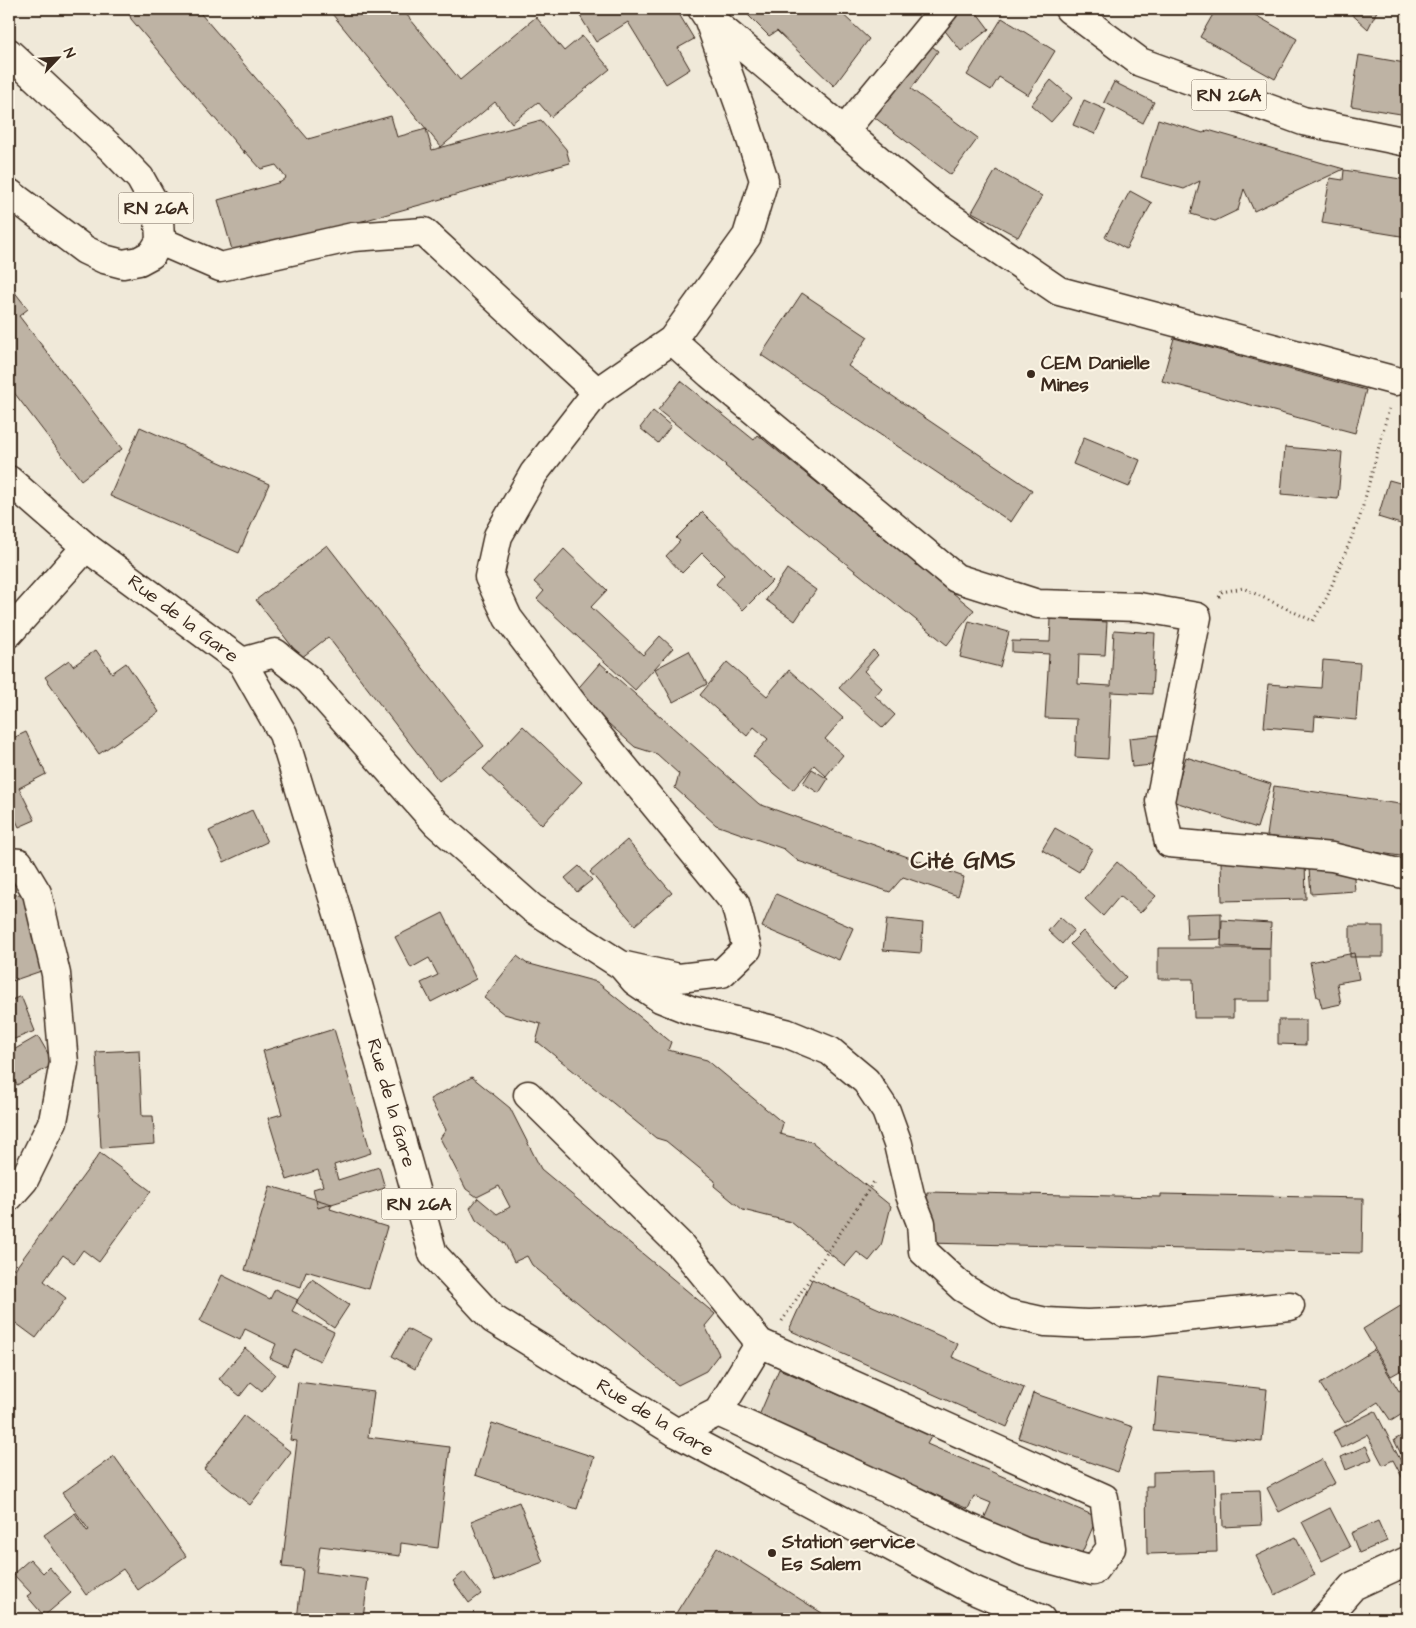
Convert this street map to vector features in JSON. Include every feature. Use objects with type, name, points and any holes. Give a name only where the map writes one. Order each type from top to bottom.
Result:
[{"type":"street","points":[[844,131],[944,9]]},
{"type":"street","name":"RN 26A","points":[[1068,9],[1140,62],[1303,121],[1407,142]]},
{"type":"street","points":[[705,13],[930,203],[1059,291],[1396,382]]},
{"type":"street","points":[[621,965],[679,978],[722,973],[747,949],[735,903],[582,716],[508,618],[489,576],[498,536],[534,473],[597,392],[672,340],[747,236],[764,180],[744,118],[705,13]]},
{"type":"street","name":"RN 26A","points":[[9,53],[112,149],[140,178],[154,203],[159,219],[160,241],[152,254],[139,261],[122,264],[104,259],[86,250],[9,193]]},
{"type":"street","points":[[160,241],[220,267],[353,237],[424,232],[597,392]]},
{"type":"street","points":[[672,340],[710,374],[956,578],[1038,604],[1139,607],[1198,617],[1160,801],[1169,843],[1332,857],[1407,875]]},
{"type":"street","name":"RN 26A","points":[[9,480],[86,547]]},
{"type":"street","points":[[9,633],[86,547]]},
{"type":"street","name":"Rue de la Gare","points":[[86,547],[242,662],[282,734],[339,917],[433,1254],[493,1319],[677,1433],[971,1590],[1041,1619]]},
{"type":"street","points":[[242,662],[275,653],[309,680],[436,824],[532,908],[621,965],[635,981],[660,998],[699,1012],[786,1034],[830,1051],[866,1081],[886,1111],[898,1144],[910,1195],[921,1223],[923,1251],[963,1288],[1005,1313],[1046,1322],[1087,1324],[1156,1320],[1290,1306]]},
{"type":"street","points":[[9,862],[19,863],[38,893],[56,974],[64,1063],[53,1121],[24,1180],[9,1197]]},
{"type":"street","points":[[528,1095],[681,1246],[760,1343],[1104,1498],[1111,1548],[1093,1571],[1025,1552],[718,1412]]},
{"type":"street","points":[[677,1433],[718,1412],[760,1343]]},
{"type":"street","points":[[1324,1619],[1353,1586],[1407,1561]]},
{"type":"path","points":[[1198,617],[1210,612],[1222,592],[1243,588],[1313,621],[1327,597],[1360,517],[1407,338]]},
{"type":"path","points":[[760,1343],[782,1321],[898,1144]]},
{"type":"building","points":[[128,9],[203,9],[204,11],[201,14],[308,139],[391,116],[397,137],[426,129],[432,150],[541,120],[566,149],[570,163],[234,257],[218,200],[281,182],[286,178],[276,165],[261,169],[244,150],[245,154],[131,19]]},
{"type":"building","points":[[328,9],[402,9],[460,80],[536,17],[564,51],[582,36],[610,69],[551,117],[538,102],[512,123],[495,102],[441,147]]},
{"type":"building","points":[[580,9],[676,9],[694,39],[678,48],[690,69],[666,84],[628,22],[596,42],[577,11]]},
{"type":"building","points":[[742,9],[837,9],[869,39],[834,86],[777,31],[769,36]]},
{"type":"building","points":[[966,9],[974,9],[989,29],[961,51],[942,27]]},
{"type":"building","points":[[1216,9],[1245,9],[1297,39],[1275,79],[1200,37]]},
{"type":"building","points":[[1346,9],[1378,9],[1368,29]]},
{"type":"building","points":[[1002,18],[1055,51],[1028,95],[999,77],[991,90],[967,75]]},
{"type":"building","points":[[928,43],[938,51],[911,89],[978,138],[951,175],[874,117]]},
{"type":"building","points":[[1359,55],[1405,63],[1403,76],[1407,77],[1407,115],[1351,106]]},
{"type":"building","points":[[1051,80],[1072,98],[1051,122],[1031,105]]},
{"type":"building","points":[[1114,82],[1154,102],[1143,123],[1104,102]]},
{"type":"building","points":[[1084,100],[1106,110],[1095,134],[1073,125]]},
{"type":"building","points":[[1158,119],[1203,133],[1208,130],[1344,169],[1254,211],[1244,189],[1238,210],[1215,221],[1191,214],[1200,181],[1184,189],[1141,177]]},
{"type":"building","points":[[996,170],[1042,196],[1018,237],[972,212]]},
{"type":"building","points":[[1344,170],[1407,180],[1407,237],[1322,223],[1330,178],[1343,180]]},
{"type":"building","points":[[1130,191],[1152,203],[1126,249],[1105,237]]},
{"type":"building","points":[[9,285],[28,309],[19,316],[122,449],[81,480],[9,386]]},
{"type":"building","points":[[802,293],[868,337],[848,366],[1032,490],[1011,522],[761,355]]},
{"type":"building","points":[[1174,338],[1366,390],[1355,433],[1162,381]]},
{"type":"building","points":[[681,381],[754,440],[758,435],[974,610],[947,645],[658,410]]},
{"type":"building","points":[[653,411],[671,426],[658,443],[640,428]]},
{"type":"building","points":[[140,427],[269,484],[239,553],[110,496]]},
{"type":"building","points":[[1084,437],[1140,460],[1129,487],[1073,464]]},
{"type":"building","points":[[1285,447],[1342,452],[1338,499],[1281,494]]},
{"type":"building","points":[[1407,454],[1407,475],[1403,474]]},
{"type":"building","points":[[1389,480],[1407,485],[1407,526],[1378,517]]},
{"type":"building","points":[[702,512],[772,581],[743,610],[716,584],[724,575],[702,553],[682,573],[666,556],[680,541],[676,538]]},
{"type":"building","points":[[327,545],[484,746],[439,781],[328,637],[301,658],[256,600]]},
{"type":"building","points":[[564,549],[607,590],[591,607],[643,655],[660,636],[673,648],[635,690],[537,599],[544,591],[534,582]]},
{"type":"building","points":[[787,569],[816,590],[795,621],[766,600]]},
{"type":"building","points":[[1051,619],[1107,622],[1105,655],[1079,654],[1078,684],[1111,686],[1114,630],[1155,633],[1152,694],[1111,692],[1108,759],[1075,757],[1077,719],[1045,718],[1049,654],[1012,652],[1012,641],[1050,642]]},
{"type":"building","points":[[969,621],[1009,632],[1000,667],[960,657]]},
{"type":"building","points":[[96,650],[112,673],[126,663],[159,712],[99,754],[45,677],[69,660],[73,666]]},
{"type":"building","points":[[873,650],[878,655],[864,671],[882,688],[875,696],[895,715],[883,728],[839,688]]},
{"type":"building","points":[[689,651],[707,684],[673,702],[655,669]]},
{"type":"building","points":[[1323,660],[1360,663],[1356,720],[1315,716],[1314,731],[1264,727],[1268,684],[1321,688]]},
{"type":"building","points":[[727,662],[767,696],[789,670],[843,718],[825,739],[843,755],[826,776],[814,765],[793,790],[753,756],[768,739],[754,727],[747,736],[700,695]]},
{"type":"building","points":[[600,663],[759,804],[964,877],[958,896],[903,877],[890,892],[798,861],[784,849],[716,825],[675,788],[679,774],[657,754],[635,747],[574,693]]},
{"type":"building","points":[[523,726],[582,782],[542,825],[483,769]]},
{"type":"building","points":[[26,732],[46,774],[19,788],[35,820],[19,827],[9,806],[9,740]]},
{"type":"building","points":[[1158,735],[1162,764],[1132,767],[1129,738]]},
{"type":"building","points":[[1186,757],[1271,784],[1257,828],[1172,801]]},
{"type":"building","points":[[812,769],[828,779],[819,793],[803,783]]},
{"type":"building","points":[[1274,786],[1407,805],[1407,857],[1267,836]]},
{"type":"building","points":[[252,810],[267,842],[224,862],[209,831]]},
{"type":"building","points":[[1055,828],[1092,849],[1079,872],[1042,850]]},
{"type":"building","points":[[627,840],[672,893],[635,925],[590,872]]},
{"type":"building","points":[[1305,861],[1306,899],[1222,901],[1221,862]]},
{"type":"building","points":[[1117,862],[1156,896],[1140,913],[1120,896],[1103,916],[1085,899]]},
{"type":"building","points":[[579,866],[592,880],[577,892],[565,878]]},
{"type":"building","points":[[1353,866],[1355,891],[1311,894],[1309,869]]},
{"type":"building","points":[[26,892],[50,968],[9,982],[9,897]]},
{"type":"building","points":[[776,894],[853,928],[839,960],[762,927]]},
{"type":"building","points":[[443,913],[476,979],[431,1002],[421,983],[438,975],[429,958],[411,968],[395,937]]},
{"type":"building","points":[[1221,913],[1221,939],[1187,940],[1186,914]]},
{"type":"building","points":[[1060,917],[1074,930],[1062,944],[1048,931]]},
{"type":"building","points":[[887,919],[923,923],[921,953],[883,950]]},
{"type":"building","points":[[1222,920],[1271,923],[1270,948],[1221,946]]},
{"type":"building","points":[[1350,926],[1383,926],[1383,957],[1350,957]]},
{"type":"building","points":[[1083,931],[1126,977],[1113,989],[1070,944]]},
{"type":"building","points":[[1158,948],[1270,948],[1270,1001],[1233,1001],[1233,1018],[1194,1018],[1193,979],[1158,979]]},
{"type":"building","points":[[1354,953],[1359,979],[1337,983],[1341,1004],[1322,1008],[1319,997],[1317,997],[1310,962]]},
{"type":"building","points":[[517,956],[526,963],[597,982],[671,1042],[668,1050],[707,1060],[783,1123],[780,1134],[812,1142],[891,1206],[881,1246],[869,1261],[857,1252],[845,1266],[791,1222],[743,1210],[714,1186],[715,1181],[666,1141],[656,1138],[536,1042],[541,1024],[504,1014],[484,998]]},
{"type":"building","points":[[21,996],[35,1031],[9,1041],[9,1001]]},
{"type":"building","points":[[1278,1020],[1306,1020],[1306,1045],[1278,1044]]},
{"type":"building","points":[[334,1029],[371,1153],[334,1165],[338,1180],[379,1167],[385,1188],[318,1208],[313,1189],[323,1186],[318,1170],[287,1180],[268,1118],[282,1114],[263,1051]]},
{"type":"building","points":[[38,1036],[54,1064],[17,1085],[9,1071],[9,1050],[10,1052]]},
{"type":"building","points":[[139,1050],[142,1116],[153,1116],[155,1144],[101,1148],[96,1052]]},
{"type":"building","points":[[472,1077],[510,1108],[541,1169],[715,1314],[705,1326],[719,1354],[706,1371],[678,1385],[532,1265],[527,1256],[514,1262],[505,1244],[476,1220],[470,1208],[478,1198],[497,1214],[510,1207],[499,1186],[477,1197],[466,1189],[440,1138],[446,1130],[430,1099]]},
{"type":"building","points":[[100,1153],[151,1191],[99,1262],[83,1250],[74,1263],[63,1255],[44,1281],[66,1298],[36,1338],[9,1318],[9,1264],[15,1269]]},
{"type":"building","points":[[270,1186],[332,1204],[330,1209],[387,1227],[369,1289],[306,1271],[301,1287],[245,1270]]},
{"type":"building","points":[[927,1192],[1161,1197],[1161,1194],[1363,1198],[1362,1253],[926,1243]]},
{"type":"building","points":[[1407,1211],[1407,1227],[1399,1217]]},
{"type":"building","points":[[222,1275],[270,1299],[275,1289],[298,1300],[292,1311],[334,1332],[320,1361],[295,1349],[287,1366],[270,1358],[276,1344],[245,1329],[240,1340],[200,1321]]},
{"type":"building","points":[[312,1279],[349,1305],[334,1328],[296,1302]]},
{"type":"building","points":[[812,1279],[958,1344],[952,1357],[1024,1388],[1007,1427],[789,1330]]},
{"type":"building","points":[[1407,1302],[1407,1367],[1391,1376],[1363,1329]]},
{"type":"building","points":[[407,1329],[430,1341],[415,1369],[392,1356]]},
{"type":"building","points":[[245,1348],[275,1374],[262,1391],[251,1382],[240,1396],[219,1379]]},
{"type":"building","points":[[1374,1350],[1399,1391],[1407,1386],[1407,1411],[1391,1421],[1378,1402],[1345,1423],[1320,1384]]},
{"type":"building","points":[[779,1369],[932,1435],[927,1444],[1097,1517],[1079,1560],[984,1519],[991,1503],[974,1496],[968,1509],[758,1418]]},
{"type":"building","points":[[1158,1377],[1267,1389],[1262,1442],[1153,1431]]},
{"type":"building","points":[[298,1382],[374,1392],[368,1437],[450,1447],[438,1548],[401,1543],[400,1556],[320,1546],[316,1572],[368,1579],[363,1619],[297,1619],[303,1569],[282,1567],[297,1441],[290,1440]]},
{"type":"building","points":[[1033,1393],[1133,1427],[1118,1472],[1019,1438]]},
{"type":"building","points":[[1375,1411],[1407,1473],[1407,1476],[1403,1479],[1393,1460],[1383,1465],[1367,1435],[1341,1448],[1333,1432]]},
{"type":"building","points":[[244,1416],[291,1452],[250,1505],[204,1469]]},
{"type":"building","points":[[492,1423],[594,1457],[577,1509],[475,1475]]},
{"type":"building","points":[[1407,1433],[1407,1463],[1406,1464],[1394,1440]]},
{"type":"building","points":[[1366,1446],[1372,1459],[1346,1470],[1341,1457]]},
{"type":"building","points":[[114,1456],[186,1556],[138,1590],[123,1569],[86,1595],[44,1535],[75,1513],[87,1531],[89,1530],[62,1493]]},
{"type":"building","points":[[1322,1459],[1335,1483],[1279,1512],[1267,1488]]},
{"type":"building","points":[[1215,1470],[1217,1552],[1147,1554],[1146,1486],[1153,1486],[1153,1472]]},
{"type":"building","points":[[1260,1490],[1262,1525],[1223,1527],[1222,1491]]},
{"type":"building","points":[[519,1502],[543,1562],[494,1581],[471,1521]]},
{"type":"building","points":[[1330,1508],[1350,1547],[1322,1561],[1302,1522]]},
{"type":"building","points":[[1378,1521],[1387,1541],[1359,1553],[1351,1533]]},
{"type":"building","points":[[1296,1537],[1315,1575],[1275,1595],[1256,1556]]},
{"type":"building","points":[[717,1547],[822,1613],[818,1619],[673,1618]]},
{"type":"building","points":[[30,1559],[43,1573],[49,1567],[71,1593],[44,1616],[27,1596],[31,1593],[13,1574]]},
{"type":"building","points":[[464,1572],[481,1594],[469,1603],[453,1581]]},
{"type":"place","name":"CEM Danielle Mines","points":[[1031,374]]},
{"type":"place","name":"Station service Es Salem","points":[[772,1553]]},
{"type":"district","name":"Cité GMS","points":[[963,861]]}]
